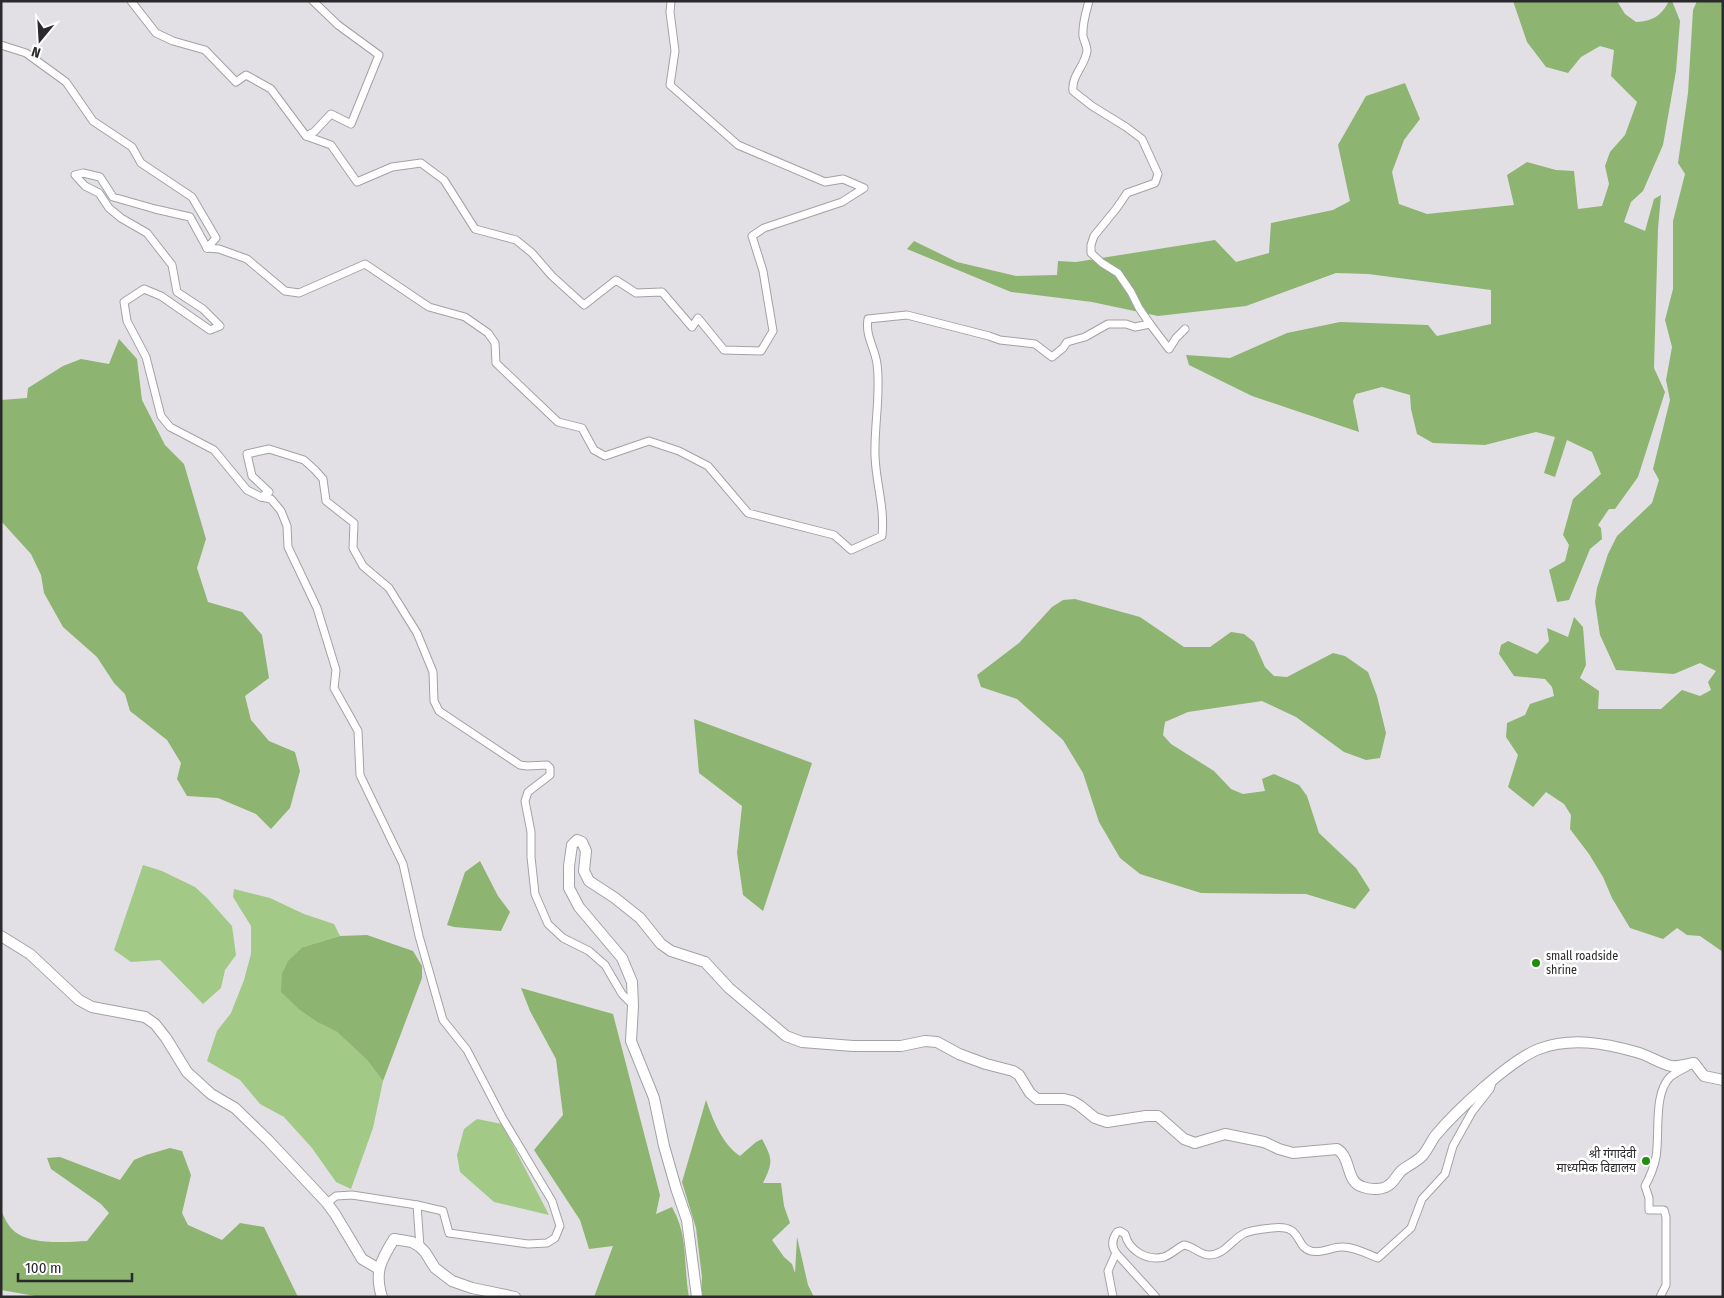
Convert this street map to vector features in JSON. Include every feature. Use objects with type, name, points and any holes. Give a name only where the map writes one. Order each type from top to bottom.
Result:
[{"type":"main road","points":[[697,1297],[687,1220],[666,1154],[654,1098],[631,1041],[632,982],[622,958],[579,907],[569,888],[569,866],[572,845],[577,840],[582,842],[586,851],[584,871],[589,882],[615,898],[640,918],[661,944],[671,951],[705,962],[729,988],[786,1036],[802,1042],[853,1046],[901,1046],[925,1041],[937,1042],[959,1054],[1013,1071],[1020,1075],[1030,1093],[1037,1099],[1064,1099],[1072,1101],[1100,1121],[1114,1122],[1153,1115],[1162,1119],[1184,1139],[1195,1143],[1225,1134],[1264,1142],[1292,1153],[1337,1149],[1344,1156],[1353,1181],[1364,1188],[1378,1189],[1390,1185],[1401,1171],[1421,1157],[1445,1125],[1493,1080],[1530,1053],[1567,1042],[1583,1042],[1638,1052],[1673,1066],[1694,1063],[1704,1076],[1723,1080]]},
{"type":"main road","points":[[1,936],[30,954],[72,994],[86,1003],[92,1006],[145,1017],[155,1024],[187,1072],[211,1094],[235,1108],[268,1140],[336,1214],[362,1258],[379,1269]]},
{"type":"main road","points":[[382,1297],[378,1284],[379,1269],[383,1257],[394,1239],[412,1242],[420,1247],[435,1268],[452,1280],[472,1288],[515,1297]]},
{"type":"street","points":[[131,1],[156,33],[173,41],[205,50],[236,82],[246,75],[271,89],[306,136],[331,144],[357,182],[392,167],[421,164],[444,180],[475,229],[516,240],[532,252],[552,276],[584,305],[616,280],[636,293],[662,292],[692,327],[698,318],[724,350],[761,351],[773,331],[763,271],[752,236],[764,228],[842,202],[864,188],[843,179],[825,182],[738,145],[670,85],[675,51],[670,12],[671,1]]},
{"type":"street","points":[[306,136],[314,132],[331,114],[351,124],[379,55],[338,25],[313,1]]},
{"type":"street","points":[[1089,1],[1084,18],[1083,36],[1087,50],[1072,85],[1073,91],[1142,140],[1158,174],[1155,183],[1127,193],[1094,236],[1091,253],[1118,273],[1139,308],[1169,349],[1185,329]]},
{"type":"street","points":[[1,45],[26,53],[66,82],[93,121],[132,147],[141,163],[192,197],[216,238],[207,248]]},
{"type":"street","points":[[207,248],[190,217],[113,197],[100,177],[83,173],[75,175],[85,186],[99,193],[109,208],[121,218],[147,233],[172,265],[176,292],[203,309],[220,326],[210,330],[161,296],[144,289],[124,302],[127,321],[146,357],[161,416],[170,427],[214,450],[247,490],[261,497],[271,499],[281,511],[287,526],[288,547],[317,608],[336,670],[334,688],[358,731],[360,775],[403,864],[419,936],[443,1020],[467,1050],[504,1119],[552,1201],[560,1226],[555,1238],[547,1243],[528,1244],[449,1233],[443,1211],[417,1205],[352,1195],[336,1196],[327,1203]]},
{"type":"street","points":[[207,248],[219,249],[247,259],[285,291],[299,293],[365,264],[429,307],[465,317],[488,333],[495,342],[496,363],[558,422],[582,428],[594,450],[604,456],[649,441],[679,451],[708,466],[748,513],[834,534],[851,550],[882,536],[884,518],[875,456],[878,398],[877,363],[866,329],[868,319],[907,315],[1000,340],[1035,344],[1052,357],[1063,348],[1066,342],[1084,338],[1108,324],[1126,324],[1135,327],[1150,324]]},
{"type":"street","points":[[261,497],[268,492],[252,476],[247,454],[269,449],[304,460],[315,470],[323,479],[326,501],[354,523],[354,548],[363,566],[388,588],[417,633],[433,672],[434,701],[439,711],[520,765],[547,765],[550,768],[550,776],[528,792],[525,801],[532,832],[531,857],[535,894],[548,924],[564,938],[589,951],[605,965],[622,994],[633,1006]]},
{"type":"street","points":[[1660,1297],[1666,1285],[1666,1217],[1664,1210],[1649,1210],[1649,1198],[1645,1186],[1656,1157],[1659,1103],[1666,1084],[1670,1078],[1694,1063]]},
{"type":"street","points":[[1156,1297],[1113,1248],[1113,1237],[1116,1232],[1120,1231],[1125,1234],[1126,1241],[1141,1255],[1153,1258],[1164,1257],[1184,1245],[1191,1246],[1205,1254],[1216,1254],[1228,1248],[1244,1234],[1285,1227],[1293,1230],[1304,1248],[1312,1252],[1342,1247],[1378,1258],[1411,1228],[1422,1199],[1445,1174],[1456,1141],[1472,1112],[1490,1089],[1493,1080]]},
{"type":"street","points":[[417,1205],[420,1247]]},
{"type":"street","points":[[1113,1297],[1108,1271],[1116,1252]]},
{"type":"green space","points":[[1513,1],[1617,1],[1625,14],[1636,22],[1656,17],[1669,1],[1672,1],[1680,21],[1676,71],[1663,145],[1643,191],[1631,202],[1624,222],[1645,231],[1654,199],[1661,195],[1658,229],[1654,368],[1665,392],[1638,477],[1615,509],[1609,509],[1598,525],[1601,528],[1602,539],[1590,549],[1569,600],[1557,602],[1549,570],[1565,561],[1569,545],[1563,535],[1573,499],[1601,474],[1592,452],[1567,440],[1555,477],[1544,473],[1555,437],[1536,432],[1485,445],[1433,443],[1417,434],[1410,395],[1382,387],[1356,394],[1353,401],[1359,432],[1252,396],[1189,365],[1186,355],[1230,358],[1287,333],[1340,322],[1428,325],[1437,336],[1491,324],[1491,290],[1368,274],[1336,273],[1246,306],[1158,316],[1092,302],[1011,292],[907,249],[914,241],[957,262],[1016,276],[1057,275],[1058,261],[1076,262],[1215,240],[1236,262],[1269,253],[1271,223],[1333,210],[1350,201],[1338,145],[1366,96],[1405,83],[1420,119],[1404,140],[1392,172],[1399,204],[1427,214],[1514,205],[1507,175],[1527,162],[1556,170],[1574,171],[1578,209],[1602,206],[1609,184],[1605,166],[1610,152],[1625,135],[1637,102],[1611,76],[1614,50],[1600,46],[1581,57],[1568,73],[1546,67],[1527,42]]},
{"type":"green space","points":[[1697,1],[1723,1],[1723,952],[1700,936],[1687,935],[1677,928],[1663,939],[1630,928],[1612,898],[1603,877],[1570,829],[1571,815],[1564,804],[1546,792],[1533,807],[1508,787],[1518,755],[1506,737],[1507,723],[1525,715],[1530,704],[1554,696],[1552,687],[1545,679],[1514,676],[1499,654],[1501,645],[1508,641],[1537,654],[1549,641],[1547,628],[1568,637],[1574,617],[1583,627],[1586,665],[1580,678],[1599,691],[1598,709],[1661,709],[1682,690],[1700,696],[1711,690],[1708,682],[1716,671],[1700,663],[1674,674],[1616,670],[1600,635],[1595,602],[1597,588],[1608,554],[1617,536],[1652,503],[1659,480],[1653,469],[1670,400],[1666,380],[1672,347],[1665,320],[1673,289],[1673,221],[1685,174],[1678,163],[1688,93],[1693,10]]},
{"type":"green space","points":[[119,339],[137,359],[142,400],[165,445],[184,464],[206,539],[197,568],[208,602],[242,612],[262,635],[269,678],[245,696],[251,720],[269,741],[295,752],[300,771],[290,808],[271,829],[256,814],[218,798],[187,796],[177,779],[181,763],[167,740],[130,711],[125,694],[114,683],[97,657],[63,627],[44,593],[41,575],[31,554],[1,521],[1,400],[27,398],[28,388],[63,366],[81,359],[109,364]]},
{"type":"green space","points":[[1075,599],[1140,617],[1184,647],[1210,647],[1231,632],[1244,634],[1254,642],[1265,667],[1274,676],[1287,677],[1333,653],[1345,656],[1368,672],[1377,696],[1386,733],[1380,758],[1366,760],[1344,752],[1296,717],[1262,701],[1188,712],[1165,722],[1163,735],[1171,744],[1214,771],[1231,789],[1243,794],[1265,791],[1262,779],[1274,774],[1299,785],[1307,796],[1319,833],[1356,868],[1370,890],[1355,909],[1306,894],[1201,893],[1140,874],[1120,858],[1099,822],[1083,773],[1063,740],[1017,699],[981,687],[977,675],[1019,643],[1052,607],[1063,600]]},
{"type":"green space","points":[[694,719],[812,763],[763,911],[743,895],[737,853],[742,806],[699,773]]},
{"type":"green space","points":[[480,861],[498,896],[510,912],[501,931],[447,925],[465,872]]},
{"type":"green space","points":[[143,865],[162,871],[195,887],[232,926],[236,955],[225,970],[221,988],[203,1004],[160,960],[131,962],[114,950]]},
{"type":"green space","points":[[234,889],[270,898],[304,914],[334,924],[340,936],[303,947],[319,1023],[337,1032],[367,1060],[383,1081],[373,1128],[351,1189],[336,1182],[312,1148],[284,1117],[260,1104],[240,1080],[207,1061],[217,1031],[231,1013],[244,980],[251,954],[251,926],[233,897]]},
{"type":"green space","points":[[367,935],[413,951],[422,966],[422,978],[383,1081],[367,1060],[337,1032],[300,1010],[281,992],[282,974],[288,961],[303,947],[340,936]]},
{"type":"green space","points":[[521,988],[613,1014],[660,1195],[656,1214],[672,1207],[677,1218],[685,1251],[689,1297],[594,1297],[613,1246],[589,1249],[580,1220],[534,1150],[563,1115],[556,1059],[530,1011]]},
{"type":"green space","points":[[706,1100],[723,1138],[740,1156],[762,1139],[770,1157],[769,1170],[763,1183],[781,1183],[784,1206],[790,1223],[772,1240],[784,1257],[792,1264],[795,1273],[797,1237],[808,1285],[814,1297],[701,1297],[702,1277],[696,1228],[682,1182]]},
{"type":"green space","points":[[477,1119],[502,1124],[549,1215],[494,1202],[460,1172],[457,1155],[464,1129]]},
{"type":"green space","points":[[170,1148],[182,1151],[191,1175],[182,1213],[188,1225],[222,1240],[240,1223],[264,1227],[298,1297],[41,1297],[1,1290],[1,1211],[10,1226],[18,1234],[26,1238],[47,1242],[87,1241],[109,1213],[101,1204],[51,1169],[47,1158],[60,1157],[120,1180],[134,1160]]},
{"type":"place","name":"small roadside shrine","points":[[1536,963]]},
{"type":"place","name":"श्री गंगादेवी माध्यमिक विद्यालय","points":[[1646,1161]]}]
